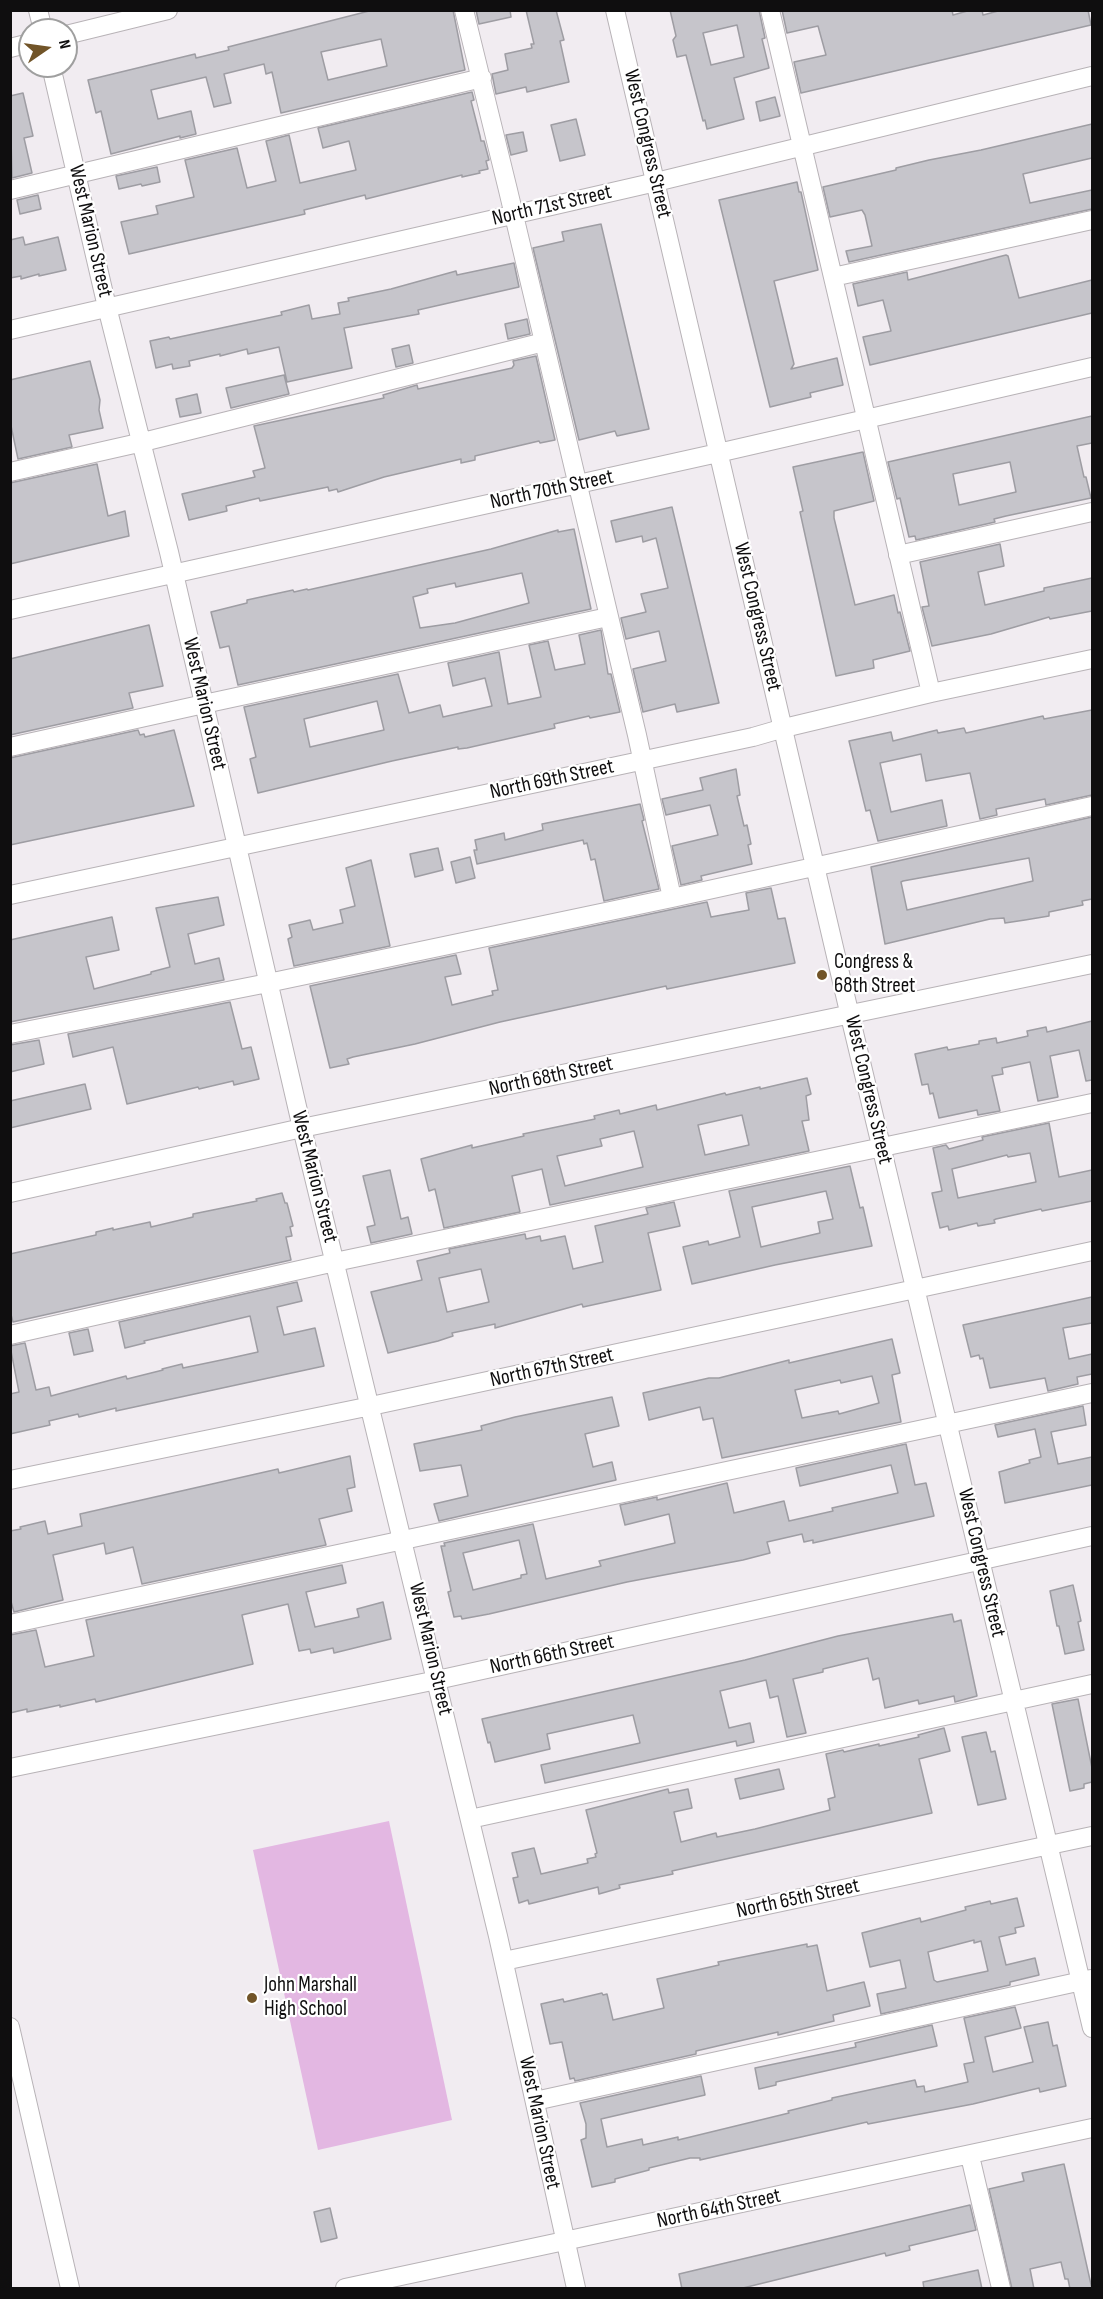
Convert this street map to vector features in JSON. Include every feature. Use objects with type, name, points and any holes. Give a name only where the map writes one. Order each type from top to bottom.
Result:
[{"type":"street","points":[[78,32],[168,10]]},
{"type":"street","points":[[464,10],[544,342],[672,898]]},
{"type":"street","name":"West Congress Street","points":[[615,10],[881,1148],[1049,1846],[1087,1980],[1092,2028]]},
{"type":"street","points":[[770,10],[931,693]]},
{"type":"street","name":"North 71st Street","points":[[10,330],[656,182],[1092,76]]},
{"type":"street","name":"West Marion Street","points":[[54,78],[107,307],[174,573],[302,1128],[504,1961],[576,2289]]},
{"type":"street","points":[[10,190],[482,78]]},
{"type":"street","points":[[833,277],[1092,220]]},
{"type":"street","points":[[10,472],[142,442],[544,342]]},
{"type":"street","name":"North 70th Street","points":[[10,610],[718,453],[1092,367]]},
{"type":"street","points":[[898,555],[1092,512]]},
{"type":"street","points":[[10,747],[608,617]]},
{"type":"street","name":"North 69th Street","points":[[10,895],[753,737],[931,693],[1092,659]]},
{"type":"street","points":[[10,1034],[268,983],[672,898],[1092,806]]},
{"type":"street","name":"North 68th Street","points":[[10,1193],[302,1128],[1092,964]]},
{"type":"street","points":[[10,1335],[335,1262],[1092,1103]]},
{"type":"street","name":"North 67th Street","points":[[10,1480],[371,1406],[1092,1251]]},
{"type":"street","points":[[10,1624],[1092,1393]]},
{"type":"street","name":"North 66th Street","points":[[10,1768],[437,1680],[1092,1536]]},
{"type":"street","points":[[470,1819],[1092,1684]]},
{"type":"street","name":"North 65th Street","points":[[504,1961],[1092,1836]]},
{"type":"street","points":[[535,2101],[1087,1980]]},
{"type":"street","points":[[10,2027],[70,2289]]},
{"type":"street","name":"North 64th Street","points":[[345,2289],[1092,2128]]},
{"type":"street","points":[[970,2156],[1001,2289]]},
{"type":"shaded area","points":[[389,1821],[452,2120],[318,2150],[253,1850]]},
{"type":"building","points":[[373,10],[453,10],[465,70],[281,113],[272,72],[266,74],[264,64],[224,74],[231,103],[214,107],[206,77],[151,90],[158,119],[191,111],[196,134],[111,154],[101,111],[96,113],[88,80],[195,54],[196,58],[229,50],[228,47]],"holes":[[[381,39],[387,66],[328,80],[321,52]]]},
{"type":"building","points":[[476,10],[510,10],[511,17],[479,24]]},
{"type":"building","points":[[526,10],[556,10],[564,40],[560,41],[569,82],[527,92],[526,87],[496,94],[492,74],[508,70],[505,54],[532,48],[531,44],[534,44]]},
{"type":"building","points":[[670,10],[759,10],[765,38],[762,39],[769,68],[734,78],[744,119],[707,129],[686,55],[677,57],[673,40],[676,36]],"holes":[[[737,25],[744,57],[711,65],[703,33]]]},
{"type":"building","points":[[782,10],[952,10],[953,15],[971,10],[982,10],[983,15],[1002,10],[1088,10],[1091,25],[801,93],[794,62],[826,55],[818,26],[787,33]]},
{"type":"building","points":[[472,92],[474,100],[471,101],[481,141],[484,141],[489,160],[486,161],[488,169],[479,171],[480,173],[462,177],[462,175],[366,199],[365,195],[304,210],[305,214],[129,254],[121,222],[158,214],[156,206],[194,197],[185,160],[237,148],[247,188],[276,181],[266,141],[289,135],[300,183],[356,170],[349,141],[323,148],[318,128]]},
{"type":"building","points":[[23,93],[33,136],[24,138],[32,173],[12,178],[10,96]]},
{"type":"building","points":[[775,97],[780,116],[760,121],[756,102]]},
{"type":"building","points":[[576,119],[585,155],[560,161],[551,125]]},
{"type":"building","points":[[1092,124],[1092,158],[1023,174],[1030,203],[1092,190],[1092,209],[849,262],[846,251],[872,246],[865,215],[862,210],[830,217],[823,187],[929,160]]},
{"type":"building","points":[[523,132],[527,151],[511,155],[506,135]]},
{"type":"building","points":[[157,167],[160,182],[119,189],[116,176]]},
{"type":"building","points":[[797,182],[818,270],[774,281],[794,364],[791,369],[837,358],[843,385],[810,393],[811,397],[770,407],[719,200]]},
{"type":"building","points":[[38,195],[41,209],[20,214],[17,200]]},
{"type":"building","points":[[601,224],[649,429],[617,436],[615,431],[579,440],[533,248],[564,241],[562,232]]},
{"type":"building","points":[[23,237],[25,245],[58,237],[66,270],[21,279],[21,276],[10,278],[10,240]]},
{"type":"building","points":[[1006,255],[1019,298],[1092,280],[1092,313],[870,365],[863,337],[891,331],[883,300],[858,306],[853,284],[907,272],[908,280]]},
{"type":"building","points":[[514,263],[519,287],[418,310],[419,314],[344,328],[352,368],[287,382],[279,347],[248,354],[247,349],[220,356],[220,354],[189,361],[190,366],[173,369],[172,364],[156,368],[150,341],[169,337],[170,339],[282,315],[281,312],[309,305],[312,319],[340,314],[338,303],[349,301],[348,298],[456,271],[457,275]]},
{"type":"building","points":[[527,319],[530,334],[508,339],[505,324]]},
{"type":"building","points":[[409,345],[413,363],[396,367],[392,349]]},
{"type":"building","points":[[536,356],[555,440],[540,443],[539,441],[475,456],[475,460],[461,463],[461,459],[384,477],[338,492],[337,489],[329,491],[328,487],[260,501],[259,498],[226,506],[227,511],[189,520],[182,494],[255,477],[253,471],[265,468],[254,426],[384,398],[383,395],[417,385],[418,389],[512,368],[513,361]]},
{"type":"building","points":[[90,361],[100,400],[99,410],[103,428],[69,435],[72,447],[18,459],[10,421],[10,380]]},
{"type":"building","points":[[284,375],[289,394],[231,408],[226,388]]},
{"type":"building","points":[[197,394],[201,413],[180,417],[176,399]]},
{"type":"building","points":[[1092,416],[1092,443],[1077,446],[1091,498],[1006,516],[994,519],[995,522],[916,540],[915,536],[909,537],[900,498],[897,499],[888,462]],"holes":[[[1010,462],[1016,492],[959,505],[953,474]]]},
{"type":"building","points":[[863,452],[874,501],[834,511],[834,518],[855,605],[894,595],[910,651],[873,660],[874,668],[836,676],[800,512],[803,511],[793,467]]},
{"type":"building","points":[[97,464],[108,516],[125,511],[129,536],[10,564],[10,483]]},
{"type":"building","points":[[672,507],[719,703],[677,712],[675,704],[643,712],[633,669],[666,661],[659,631],[626,639],[621,618],[646,612],[641,594],[668,588],[656,538],[643,542],[642,536],[616,542],[611,521]]},
{"type":"building","points":[[574,529],[591,609],[238,685],[229,646],[220,648],[211,612],[247,603],[247,600],[293,590],[294,592],[308,590],[491,549],[558,530],[558,532]],"holes":[[[522,573],[529,603],[455,623],[420,628],[413,597],[428,593],[427,589],[455,583],[456,587]]]},
{"type":"building","points":[[1000,544],[1004,566],[978,572],[985,605],[1044,591],[1044,588],[1092,578],[1092,611],[1050,619],[1049,617],[991,634],[932,646],[922,607],[929,606],[920,562]]},
{"type":"building","points":[[149,625],[163,686],[129,693],[133,708],[10,735],[10,659]]},
{"type":"building","points":[[601,630],[608,674],[611,674],[620,712],[590,718],[589,716],[554,724],[555,728],[467,748],[458,749],[458,747],[392,761],[258,793],[250,759],[256,757],[244,707],[398,674],[409,713],[440,705],[443,717],[492,706],[485,678],[453,686],[448,663],[499,652],[508,704],[541,697],[529,645],[548,641],[555,670],[585,664],[579,635]],"holes":[[[377,701],[384,730],[310,747],[304,719]]]},
{"type":"building","points":[[1092,710],[1092,795],[1046,805],[1045,799],[996,809],[997,815],[980,819],[970,773],[926,781],[921,754],[880,763],[891,812],[942,800],[947,826],[878,841],[870,810],[866,811],[849,741],[891,732],[893,741],[937,730],[938,733],[964,728],[966,733],[1043,716],[1044,719]]},
{"type":"building","points":[[138,730],[140,735],[144,734],[145,737],[174,730],[194,806],[10,845],[10,758]]},
{"type":"building","points":[[736,769],[740,795],[737,796],[744,826],[747,825],[752,864],[701,876],[702,880],[681,885],[672,846],[718,835],[710,805],[666,815],[662,799],[703,790],[700,778]]},
{"type":"building","points":[[640,804],[659,889],[604,901],[595,859],[591,860],[587,843],[584,844],[583,840],[477,864],[474,850],[477,850],[475,840],[504,833],[505,840],[543,830],[542,824]]},
{"type":"building","points":[[1092,817],[1092,899],[1082,901],[1083,905],[1049,912],[1049,916],[1005,923],[1004,918],[990,919],[885,944],[871,867]],"holes":[[[1029,858],[1033,881],[907,910],[901,882]]]},
{"type":"building","points":[[438,848],[443,870],[415,877],[410,854]]},
{"type":"building","points":[[470,857],[475,878],[456,883],[451,862]]},
{"type":"building","points":[[371,860],[390,946],[294,966],[288,939],[292,937],[289,925],[310,920],[313,930],[343,923],[340,910],[355,906],[346,868]]},
{"type":"building","points":[[771,888],[778,919],[785,918],[795,963],[667,989],[666,986],[500,1022],[353,1057],[347,1059],[349,1064],[330,1068],[310,986],[456,955],[461,974],[445,977],[452,1005],[493,995],[492,991],[498,990],[489,948],[707,902],[711,917],[749,910],[746,893]]},
{"type":"building","points":[[218,897],[224,925],[188,934],[195,964],[219,958],[224,980],[10,1022],[10,940],[112,917],[119,950],[86,957],[94,989],[170,967],[156,908]]},
{"type":"building","points":[[230,1002],[242,1049],[251,1047],[259,1079],[234,1085],[233,1081],[199,1089],[198,1087],[127,1104],[113,1047],[73,1057],[68,1034]]},
{"type":"building","points":[[1092,1021],[1092,1080],[1086,1081],[1079,1050],[1050,1056],[1058,1097],[1038,1101],[1030,1062],[1002,1068],[1003,1074],[992,1076],[1000,1111],[978,1115],[977,1110],[939,1118],[933,1093],[930,1094],[928,1084],[922,1085],[915,1054],[947,1047],[948,1050],[979,1044],[979,1041],[996,1038],[997,1043],[1028,1036],[1027,1031],[1046,1027],[1047,1032]]},
{"type":"building","points":[[39,1040],[44,1064],[10,1072],[10,1045]]},
{"type":"building","points":[[807,1078],[811,1094],[806,1096],[809,1120],[802,1121],[809,1151],[550,1205],[542,1169],[512,1176],[520,1212],[444,1228],[435,1189],[429,1191],[421,1159],[472,1145],[472,1148],[524,1136],[523,1134],[595,1119],[594,1116],[619,1110],[620,1114],[656,1105],[657,1110],[725,1093],[726,1095],[760,1087],[760,1089]],"holes":[[[742,1115],[749,1145],[705,1155],[698,1125]],[[634,1131],[643,1167],[565,1186],[557,1156],[602,1146],[600,1139]]]},
{"type":"building","points":[[85,1084],[91,1109],[10,1128],[10,1101]]},
{"type":"building","points":[[1049,1123],[1059,1177],[1092,1170],[1092,1201],[996,1219],[995,1223],[978,1226],[977,1223],[949,1230],[948,1226],[940,1228],[932,1193],[942,1191],[933,1148],[946,1145],[949,1149],[983,1140],[982,1137]],"holes":[[[1030,1153],[1036,1182],[958,1198],[952,1169],[1007,1155],[1008,1157]]]},
{"type":"building","points":[[850,1166],[872,1246],[692,1284],[683,1247],[708,1241],[709,1245],[740,1237],[729,1191]],"holes":[[[826,1191],[833,1219],[818,1222],[820,1233],[761,1247],[752,1207]]]},
{"type":"building","points":[[390,1170],[401,1219],[408,1217],[412,1234],[371,1243],[367,1227],[375,1225],[363,1176]]},
{"type":"building","points":[[282,1193],[293,1226],[290,1227],[292,1236],[286,1237],[291,1260],[13,1322],[10,1311],[10,1254],[96,1235],[96,1232],[113,1228],[113,1230],[150,1222],[151,1227],[193,1217],[193,1214],[257,1201],[256,1199]]},
{"type":"building","points":[[674,1202],[680,1226],[648,1233],[661,1290],[583,1307],[582,1304],[495,1328],[495,1324],[452,1333],[453,1336],[438,1341],[388,1353],[371,1292],[422,1280],[417,1261],[450,1253],[449,1249],[525,1234],[526,1239],[540,1236],[541,1241],[565,1236],[573,1269],[603,1262],[595,1226],[648,1214],[646,1208]],"holes":[[[481,1269],[489,1302],[447,1312],[439,1278]]]},
{"type":"building","points":[[297,1282],[302,1301],[277,1307],[284,1335],[315,1328],[324,1366],[116,1411],[116,1408],[79,1417],[78,1414],[49,1421],[50,1425],[10,1434],[10,1394],[19,1392],[10,1346],[25,1343],[36,1390],[49,1387],[51,1396],[182,1364],[183,1368],[258,1352],[250,1316],[144,1341],[145,1343],[125,1348],[119,1322]]},
{"type":"building","points":[[1092,1297],[1092,1323],[1063,1328],[1069,1359],[1092,1354],[1092,1374],[1077,1377],[1078,1384],[1048,1391],[1045,1378],[990,1388],[983,1358],[980,1359],[979,1355],[971,1357],[963,1325]]},
{"type":"building","points":[[88,1329],[93,1351],[74,1355],[69,1333]]},
{"type":"building","points":[[892,1339],[900,1373],[892,1375],[901,1422],[722,1458],[713,1418],[703,1420],[700,1407],[649,1420],[643,1393],[709,1378],[719,1378],[789,1360],[789,1363]],"holes":[[[872,1376],[879,1403],[839,1414],[838,1411],[802,1418],[795,1390]]]},
{"type":"building","points":[[612,1397],[619,1426],[585,1434],[593,1467],[612,1462],[616,1480],[439,1521],[434,1504],[468,1496],[461,1465],[420,1471],[414,1444],[482,1430],[481,1426],[515,1417]]},
{"type":"building","points":[[1083,1406],[1086,1425],[1051,1432],[1058,1464],[1092,1457],[1092,1485],[1005,1503],[999,1472],[1030,1463],[1029,1460],[1041,1457],[1035,1429],[998,1437],[995,1425]]},
{"type":"building","points":[[906,1444],[915,1485],[926,1483],[934,1516],[813,1543],[813,1540],[804,1542],[802,1534],[767,1542],[770,1553],[743,1560],[627,1582],[489,1614],[462,1619],[461,1616],[454,1617],[441,1546],[445,1546],[444,1543],[533,1524],[546,1579],[601,1566],[599,1561],[675,1543],[669,1514],[625,1525],[620,1505],[657,1497],[657,1500],[727,1483],[734,1513],[784,1501],[789,1521],[833,1511],[832,1508],[898,1493],[891,1465],[800,1486],[796,1468]],"holes":[[[519,1540],[527,1574],[521,1575],[521,1578],[473,1590],[463,1553]]]},
{"type":"building","points":[[350,1456],[355,1487],[347,1489],[352,1511],[319,1519],[326,1545],[142,1584],[133,1547],[106,1554],[104,1543],[53,1555],[63,1600],[14,1612],[10,1598],[10,1531],[45,1521],[48,1534],[82,1526],[80,1514],[278,1469],[279,1473]]},
{"type":"building","points":[[342,1565],[346,1583],[306,1592],[315,1627],[359,1617],[357,1609],[383,1602],[391,1639],[334,1653],[333,1648],[311,1653],[310,1649],[299,1651],[288,1604],[242,1615],[253,1664],[96,1702],[95,1699],[60,1707],[60,1705],[10,1713],[10,1635],[36,1630],[45,1667],[94,1656],[86,1620]]},
{"type":"building","points":[[1073,1585],[1081,1621],[1078,1622],[1084,1650],[1065,1654],[1050,1591]]},
{"type":"building","points":[[952,1614],[954,1622],[961,1620],[977,1696],[955,1702],[954,1696],[919,1704],[918,1700],[885,1708],[879,1678],[873,1680],[868,1658],[793,1679],[806,1733],[787,1737],[778,1696],[770,1698],[766,1680],[720,1691],[729,1728],[750,1723],[754,1742],[737,1746],[736,1741],[545,1783],[541,1765],[640,1743],[633,1715],[547,1734],[550,1749],[495,1762],[490,1742],[488,1743],[482,1719],[745,1660],[838,1636]]},
{"type":"building","points":[[1078,1699],[1092,1768],[1092,1782],[1084,1784],[1084,1788],[1070,1791],[1052,1704]]},
{"type":"building","points":[[944,1728],[950,1751],[919,1759],[932,1813],[672,1871],[673,1874],[619,1885],[620,1888],[599,1894],[598,1887],[529,1904],[528,1900],[519,1903],[513,1878],[518,1877],[512,1853],[534,1848],[541,1874],[588,1863],[587,1859],[596,1857],[597,1853],[586,1810],[668,1789],[669,1793],[688,1789],[692,1808],[674,1812],[681,1842],[716,1833],[717,1837],[755,1829],[830,1810],[828,1799],[835,1797],[826,1754],[879,1744],[879,1746],[919,1737],[918,1735]]},
{"type":"building","points":[[986,1732],[991,1752],[995,1751],[1006,1799],[978,1805],[962,1737]]},
{"type":"building","points":[[779,1769],[784,1789],[740,1799],[735,1779]]},
{"type":"building","points":[[1017,1898],[1024,1926],[1015,1928],[1016,1933],[999,1937],[1006,1965],[1035,1958],[1039,1975],[1010,1982],[1010,1985],[881,2014],[877,1994],[906,1988],[900,1960],[870,1967],[862,1933],[920,1918],[921,1922],[990,1901],[991,1904]],"holes":[[[974,1940],[974,1943],[981,1941],[988,1971],[937,1982],[934,1980],[928,1952]]]},
{"type":"building","points":[[807,1944],[807,1947],[817,1945],[827,1991],[864,1982],[870,2006],[833,2015],[834,2021],[778,2035],[778,2032],[696,2051],[696,2054],[575,2081],[574,2078],[570,2079],[562,2042],[550,2044],[541,2004],[607,1994],[613,2020],[664,2008],[657,1979],[719,1965],[718,1962]]},
{"type":"building","points":[[1015,2007],[1021,2028],[985,2037],[993,2072],[1033,2062],[1024,2027],[1048,2022],[1053,2046],[1057,2045],[1066,2086],[1040,2092],[1039,2088],[973,2104],[868,2124],[867,2122],[700,2160],[700,2158],[690,2158],[649,2168],[649,2170],[615,2179],[615,2182],[592,2187],[581,2140],[586,2138],[586,2124],[580,2103],[701,2076],[705,2095],[601,2119],[607,2147],[642,2139],[643,2145],[678,2137],[678,2140],[789,2113],[788,2111],[832,2100],[832,2098],[915,2080],[917,2087],[924,2086],[925,2092],[968,2082],[964,2064],[974,2062],[964,2018]]},
{"type":"building","points":[[932,2025],[937,2046],[776,2082],[776,2085],[759,2089],[755,2068],[856,2047],[855,2043]]},
{"type":"building","points":[[1064,2164],[1092,2289],[1070,2289],[1061,2262],[1030,2269],[1034,2289],[1012,2289],[989,2189],[1024,2181],[1022,2173]]},
{"type":"building","points":[[970,2205],[976,2230],[909,2246],[910,2250],[886,2256],[885,2253],[739,2289],[682,2289],[679,2274]]},
{"type":"building","points":[[330,2208],[337,2238],[321,2242],[314,2212]]},
{"type":"building","points":[[978,2270],[982,2289],[924,2289],[923,2282]]},
{"type":"place","name":"Congress & 68th Street","points":[[822,975]]},
{"type":"place","name":"John Marshall High School","points":[[252,1998]]}]
